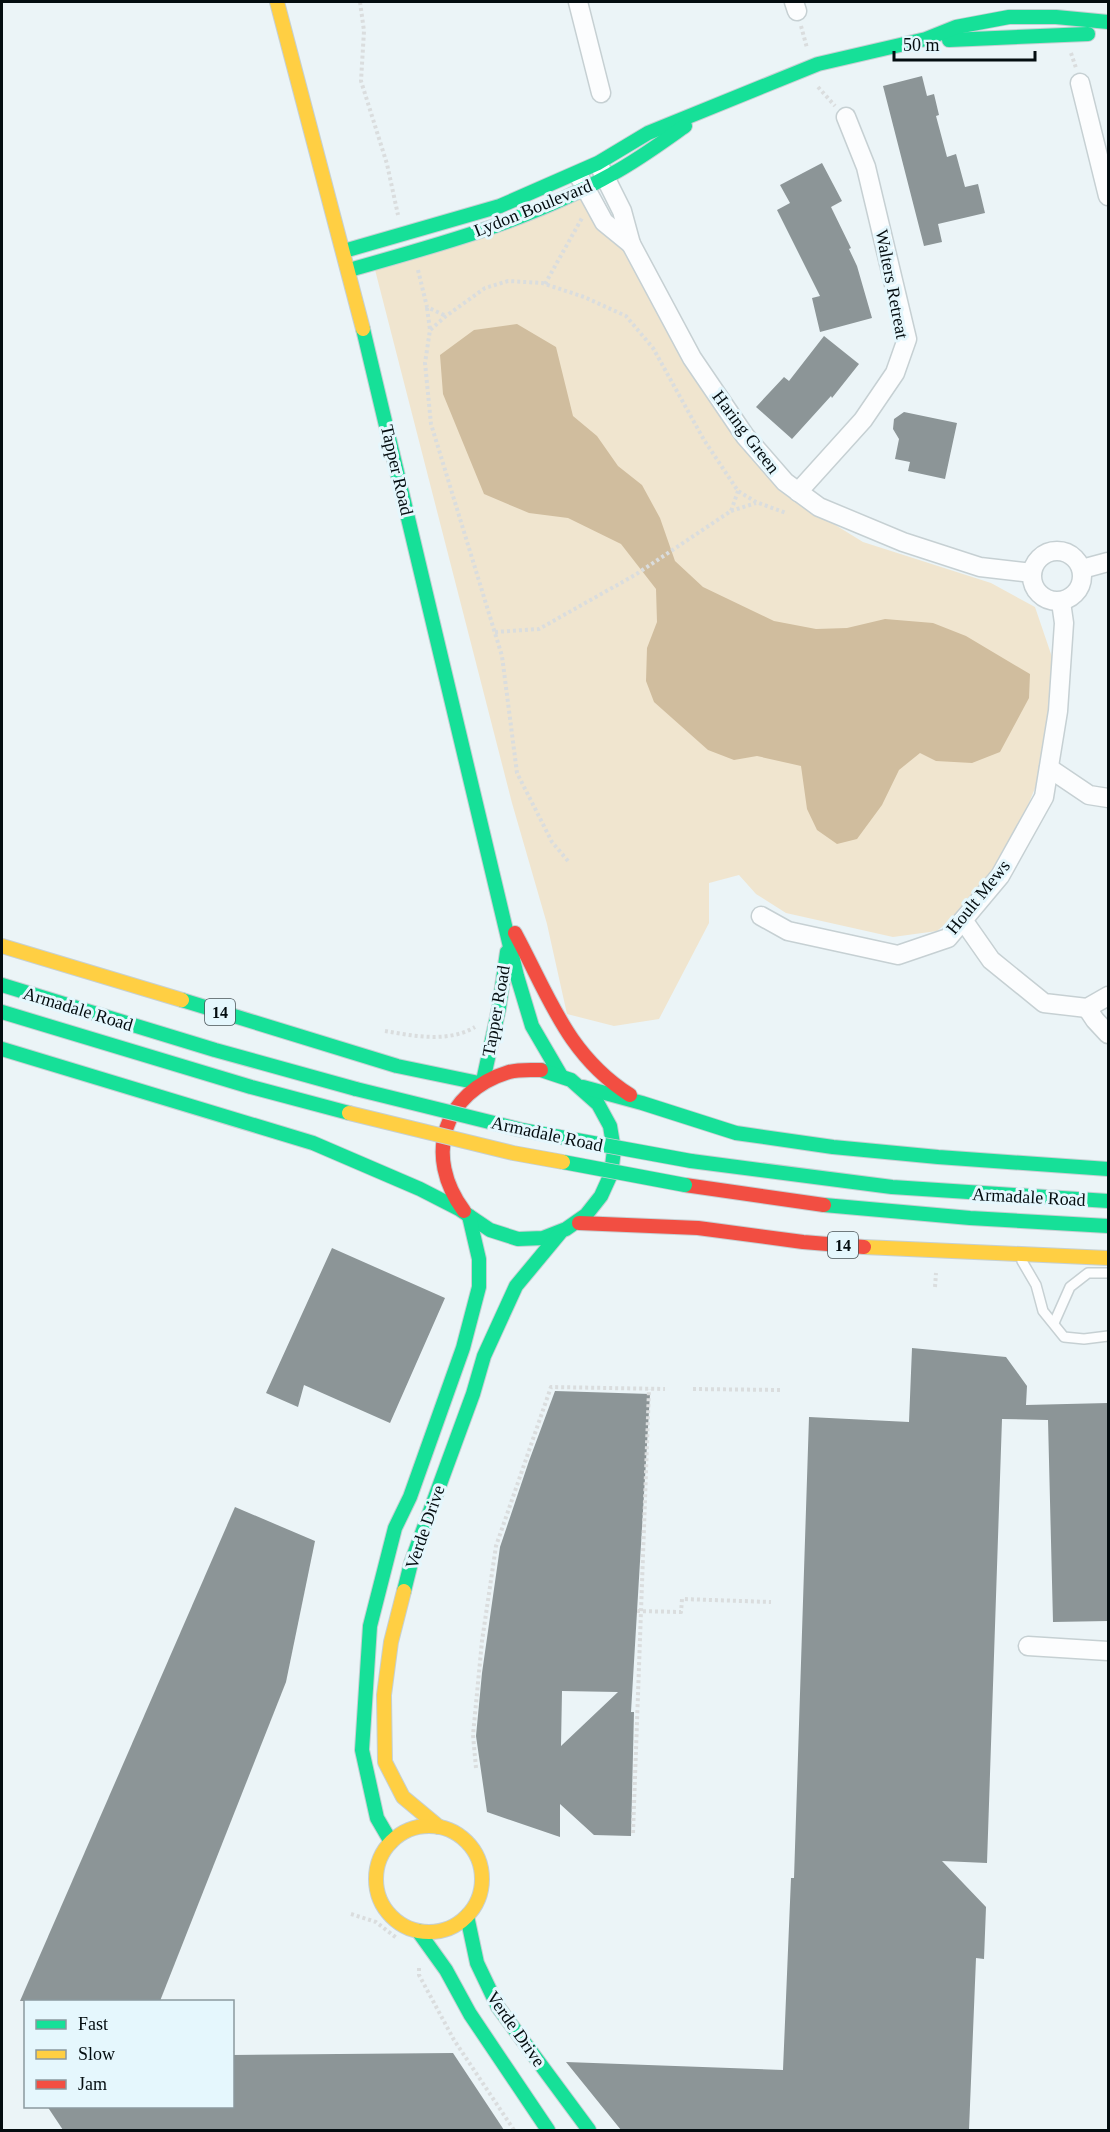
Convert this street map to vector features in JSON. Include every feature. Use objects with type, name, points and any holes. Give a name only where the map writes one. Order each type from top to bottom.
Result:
[{"type":"main road","name":"Tapper Road","points":[[277,2],[349,270],[508,940],[532,1026],[560,1074]]},
{"type":"main road","name":"Lydon Boulevard","points":[[344,251],[500,206],[581,179],[658,148],[700,113],[818,64],[926,39],[956,27],[1009,17],[1028,9],[1108,34]]},
{"type":"main road","name":"Lydon Boulevard","points":[[926,39],[969,40],[1030,36],[1055,17],[1108,22]]},
{"type":"main road","name":"Lydon Boulevard","points":[[349,270],[413,252],[533,211],[581,179]]},
{"type":"main road","points":[[478,212],[483,229]]},
{"type":"main road","points":[[501,907],[534,966],[553,1010],[579,1051],[606,1079],[642,1103]]},
{"type":"main road","name":"Tapper Road","points":[[481,1082],[499,1008],[508,940]]},
{"type":"main road","name":"14","points":[[2,946],[111,977],[397,1066],[481,1082]]},
{"type":"main road","name":"Armadale Road","points":[[2,985],[215,1050],[356,1089],[528,1131],[691,1161],[892,1187],[1108,1201]]},
{"type":"main road","name":"Armadale Road","points":[[2,1012],[251,1087],[513,1153],[685,1185],[844,1208],[1108,1226]]},
{"type":"main road","points":[[2,1049],[325,1148],[410,1183],[467,1214],[480,1225],[499,1234],[519,1239],[540,1239],[560,1233],[579,1222],[597,1204],[609,1182],[614,1156],[611,1130],[600,1107],[583,1087]]},
{"type":"main road","points":[[467,1214],[450,1191],[443,1167],[443,1142],[450,1118],[464,1097],[481,1082],[507,1070],[534,1068],[560,1074],[583,1087],[642,1103]]},
{"type":"main road","name":"Armadale Road","points":[[642,1103],[736,1133],[823,1146],[1108,1169]]},
{"type":"main road","name":"Verde Drive","points":[[391,1842],[377,1818],[362,1750],[370,1626],[395,1528],[411,1497],[463,1348],[479,1287],[479,1259],[467,1214]]},
{"type":"main road","name":"14","points":[[579,1222],[698,1228],[803,1242],[886,1249],[1108,1258]]},
{"type":"main road","name":"Verde Drive","points":[[439,1827],[403,1797],[385,1762],[384,1695],[391,1642],[411,1563],[473,1394],[484,1356],[516,1286],[560,1233]]},
{"type":"main road","points":[[421,1826],[439,1827],[456,1833],[470,1845],[479,1860],[482,1878],[480,1895],[467,1916],[445,1930],[431,1933],[405,1928],[394,1920],[385,1911],[378,1895],[375,1879],[378,1862],[391,1842],[405,1831],[421,1826]]},
{"type":"main road","name":"Verde Drive","points":[[467,1916],[472,1950],[486,1986],[498,2007],[589,2130]]},
{"type":"main road","name":"Verde Drive","points":[[418,1931],[446,1970],[470,2014],[548,2130]]},
{"type":"street","points":[[578,2],[601,93]]},
{"type":"street","points":[[1028,9],[1030,36]]},
{"type":"street","points":[[1080,83],[1108,196]]},
{"type":"street","name":"Walters Retreat","points":[[798,492],[864,420],[895,373],[907,339],[866,167],[846,117]]},
{"type":"street","name":"Haring Green","points":[[601,171],[622,211],[631,244],[692,358],[745,436],[785,482],[819,507],[903,542],[980,567],[1032,573]]},
{"type":"street","name":"Haring Green","points":[[581,179],[604,222],[631,244]]},
{"type":"street","points":[[1052,551],[1070,554],[1082,569],[1082,584],[1072,598],[1061,602],[1044,598],[1034,587],[1032,573],[1041,556],[1052,551]]},
{"type":"street","points":[[1082,569],[1108,562]]},
{"type":"street","name":"Hoult Mews","points":[[761,916],[788,931],[898,955],[948,938],[1000,876],[1044,797],[1058,711],[1064,623],[1061,602]]},
{"type":"street","points":[[1049,768],[1089,795],[1108,798]]},
{"type":"street","points":[[963,920],[991,960],[1044,1003],[1087,1008],[1108,996]]},
{"type":"street","points":[[1087,1008],[1108,1034]]},
{"type":"street","points":[[1028,1646],[1108,1651]]},
{"type":"lane","points":[[1017,1255],[1036,1285],[1043,1311],[1064,1337],[1084,1339],[1108,1336]]},
{"type":"lane","points":[[1054,1323],[1070,1287],[1088,1273],[1108,1273]]},
{"type":"path","points":[[360,2],[364,31],[361,81],[387,164],[398,217],[405,234]]},
{"type":"path","points":[[545,284],[581,220],[594,204]]},
{"type":"path","points":[[413,252],[430,330],[425,363],[431,424],[502,656],[517,773],[552,842],[568,861]]},
{"type":"path","points":[[430,330],[485,288],[508,281],[545,284],[584,297],[626,316],[653,348],[704,440],[738,491],[756,502],[786,513]]},
{"type":"path","points":[[427,308],[446,316]]},
{"type":"path","points":[[731,511],[738,491]]},
{"type":"path","points":[[495,632],[539,628],[635,575],[731,511],[756,502]]},
{"type":"path","points":[[476,1768],[473,1735],[482,1641],[496,1546],[551,1387],[665,1389]]},
{"type":"path","points":[[633,1833],[639,1611],[649,1389]]},
{"type":"path","points":[[693,1389],[780,1390]]},
{"type":"path","points":[[639,1611],[681,1612],[682,1599],[771,1602]]},
{"type":"path","points":[[351,1914],[376,1922],[400,1940]]},
{"type":"path","points":[[419,1965],[419,1975],[454,2040],[514,2130]]},
{"type":"shaded area","points":[[592,191],[698,382],[780,491],[863,542],[991,583],[1035,607],[1052,657],[1045,764],[1016,834],[970,904],[937,931],[893,937],[786,913],[756,894],[739,875],[709,883],[709,923],[659,1019],[614,1026],[567,1014],[547,924],[512,803],[373,262]]},
{"type":"shaded area","points":[[517,324],[556,347],[573,416],[597,436],[618,466],[642,485],[660,518],[675,561],[703,587],[774,621],[816,629],[847,628],[885,619],[933,623],[966,636],[1030,674],[1029,698],[1000,752],[972,763],[936,761],[920,753],[899,770],[882,805],[857,839],[837,844],[817,830],[807,809],[801,766],[757,756],[734,760],[708,750],[654,702],[646,681],[647,648],[657,622],[656,589],[621,544],[568,518],[529,513],[484,494],[443,394],[440,355],[474,330]]},
{"type":"building","points":[[922,76],[927,96],[934,94],[939,115],[936,116],[947,157],[956,154],[965,187],[978,184],[985,213],[938,224],[942,242],[924,246],[883,86]]},
{"type":"building","points":[[822,163],[842,201],[831,207],[851,248],[849,249],[857,266],[872,318],[820,332],[812,298],[820,296],[777,210],[790,203],[780,185]]},
{"type":"building","points":[[824,336],[859,364],[832,398],[831,396],[792,439],[756,407],[784,377],[789,381]]},
{"type":"building","points":[[904,412],[957,423],[945,479],[908,471],[910,462],[895,459],[899,439],[893,429],[894,419]]},
{"type":"building","points":[[332,1248],[445,1298],[390,1423],[304,1385],[298,1407],[266,1393]]},
{"type":"building","points":[[912,1348],[1006,1357],[1027,1386],[1026,1405],[1108,1403],[1108,1621],[1053,1622],[1048,1420],[1002,1419],[987,1863],[942,1861],[986,1907],[984,1959],[976,1958],[969,2130],[621,2130],[566,2062],[783,2070],[791,1878],[794,1878],[809,1417],[909,1422]]},
{"type":"building","points":[[555,1391],[650,1394],[631,1712],[634,1712],[631,1836],[594,1835],[560,1804],[560,1837],[487,1812],[476,1736],[482,1673],[500,1547]],"holes":[[[562,1691],[618,1692],[561,1746]]]},
{"type":"building","points":[[235,1507],[315,1541],[286,1682],[160,2000],[20,2001]]},
{"type":"building","points":[[453,2053],[504,2130],[63,2130],[48,2108],[234,2108],[234,2055]]},
{"type":"traffic: fast","points":[[344,251],[500,206],[598,163],[648,133],[818,64],[926,39],[956,27],[1009,17],[1056,17],[1108,22]]},
{"type":"traffic: fast","points":[[949,40],[1088,34]]},
{"type":"traffic: fast","points":[[349,270],[484,230],[549,205],[622,169],[685,126]]},
{"type":"traffic: fast","points":[[363,329],[517,976],[532,1026],[560,1074]]},
{"type":"traffic: fast","points":[[483,1081],[499,1008],[507,952]]},
{"type":"traffic: fast","points":[[2,985],[215,1050],[356,1089]]},
{"type":"traffic: fast","points":[[182,1000],[397,1066],[479,1083]]},
{"type":"traffic: fast","points":[[2,1012],[251,1087],[349,1113]]},
{"type":"traffic: fast","points":[[2,1049],[313,1143],[420,1189],[459,1209],[490,1230],[518,1239],[543,1238],[566,1229],[586,1215],[601,1196],[611,1174],[614,1150],[610,1126],[598,1104],[571,1080],[541,1070]]},
{"type":"traffic: fast","points":[[583,1087],[736,1133],[833,1147],[1108,1169]]},
{"type":"traffic: fast","points":[[356,1089],[522,1130],[691,1161]]},
{"type":"traffic: fast","points":[[691,1161],[892,1187],[1108,1201]]},
{"type":"traffic: fast","points":[[563,1162],[685,1185]]},
{"type":"traffic: fast","points":[[824,1205],[970,1218],[1108,1226]]},
{"type":"traffic: fast","points":[[391,1842],[377,1818],[362,1750],[370,1626],[395,1528],[410,1497],[463,1348],[479,1287],[479,1259],[469,1216]]},
{"type":"traffic: fast","points":[[404,1591],[411,1563],[473,1394],[484,1356],[516,1286],[560,1233]]},
{"type":"traffic: fast","points":[[467,1916],[477,1963],[498,2007],[589,2130]]},
{"type":"traffic: fast","points":[[418,1931],[446,1970],[470,2014],[548,2130]]},
{"type":"traffic: slow","points":[[277,2],[363,329]]},
{"type":"traffic: slow","points":[[2,946],[182,1000]]},
{"type":"traffic: slow","points":[[349,1113],[513,1153],[563,1162]]},
{"type":"traffic: slow","points":[[864,1247],[1108,1258]]},
{"type":"traffic: slow","points":[[404,1591],[391,1642],[384,1695],[385,1762],[403,1797],[439,1827]]},
{"type":"traffic: slow","points":[[429,1826],[449,1830],[467,1841],[478,1859],[482,1879],[478,1899],[467,1917],[449,1928],[429,1932],[409,1928],[391,1917],[380,1899],[376,1879],[380,1859],[391,1841],[409,1830],[429,1826]]},
{"type":"traffic: jam","points":[[515,933],[550,1001],[575,1043],[590,1062],[630,1095]]},
{"type":"traffic: jam","points":[[464,1211],[451,1190],[444,1169],[443,1148],[446,1128],[455,1110],[468,1094],[486,1081],[513,1071],[541,1070]]},
{"type":"traffic: jam","points":[[685,1185],[824,1205]]},
{"type":"traffic: jam","points":[[579,1223],[698,1228],[803,1242],[864,1247]]}]
